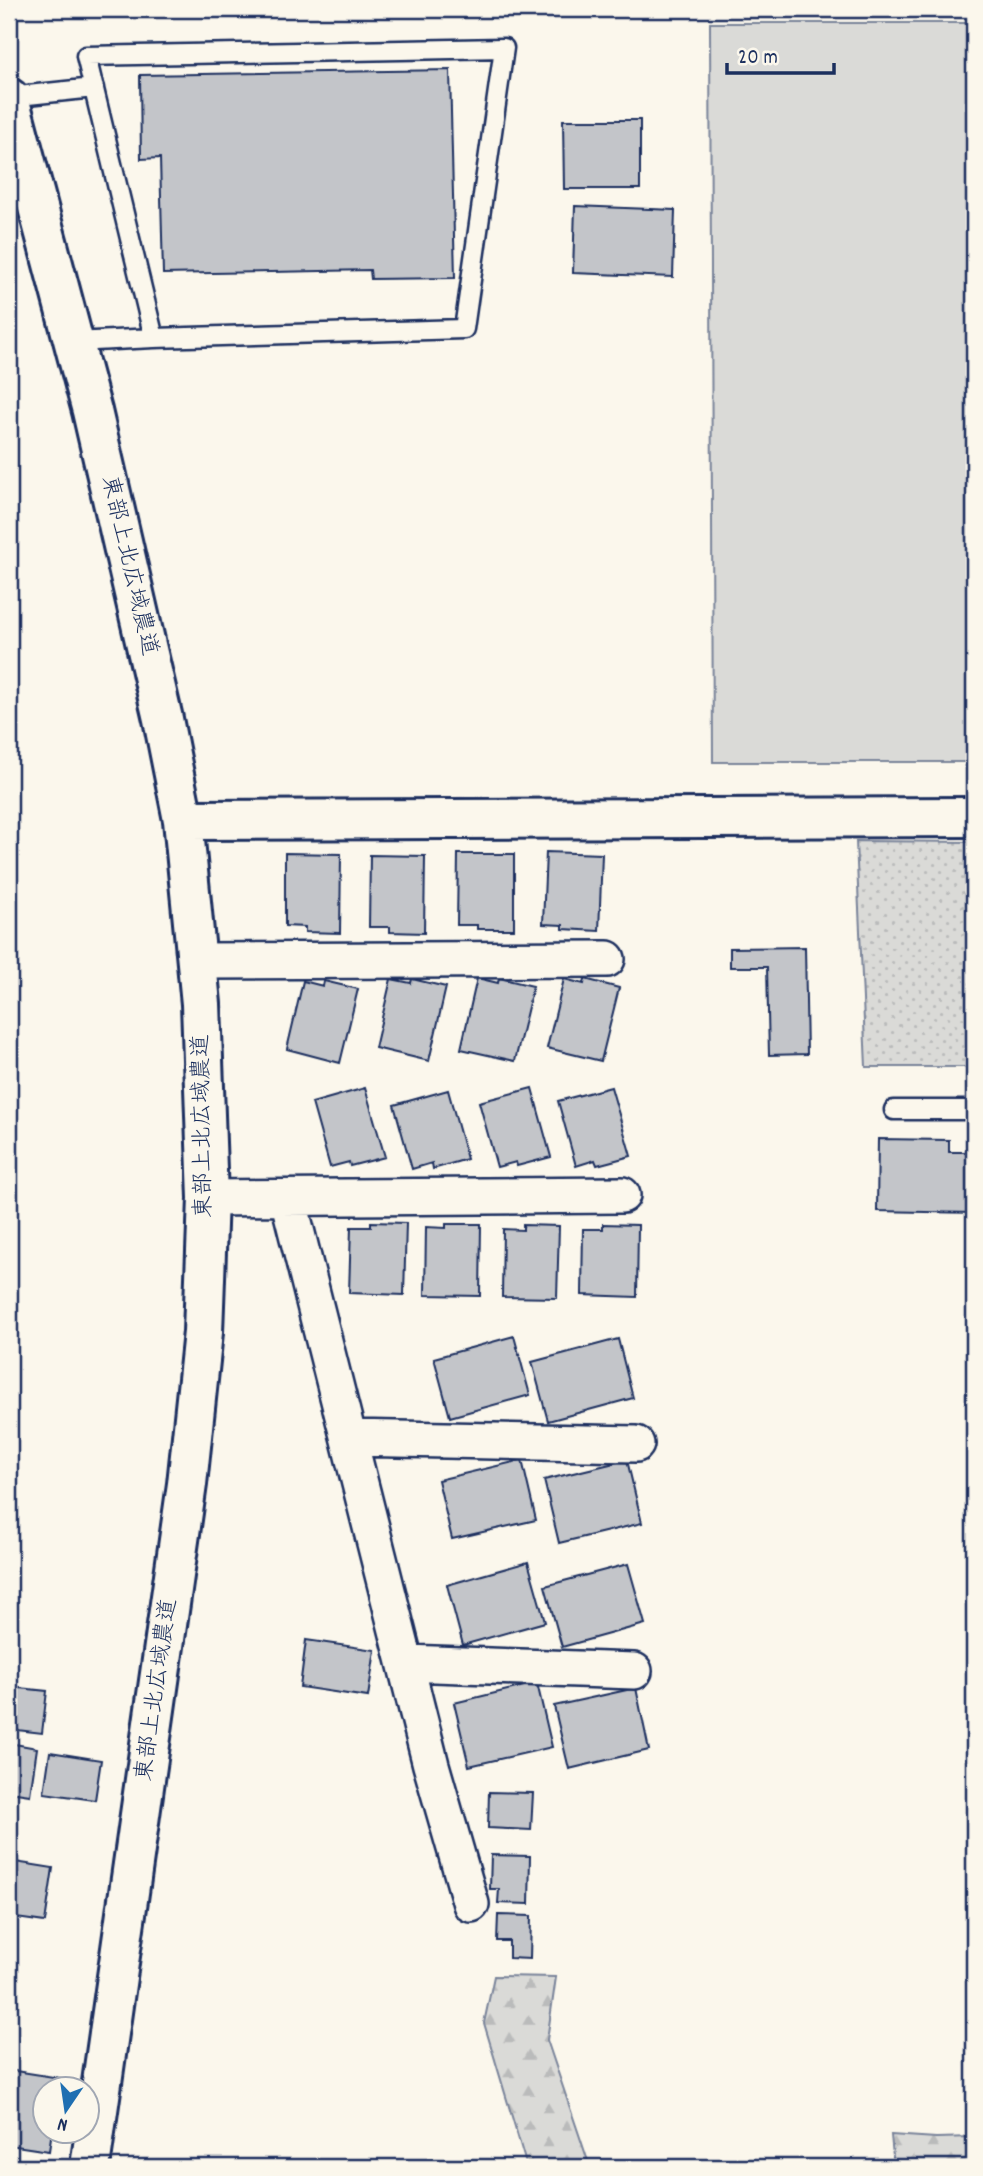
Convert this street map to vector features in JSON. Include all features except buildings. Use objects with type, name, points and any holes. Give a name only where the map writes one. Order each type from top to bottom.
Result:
[{"type":"street","name":"東部上北広域農道","points":[[9,98],[95,425],[163,719],[183,820],[201,1004],[208,1198],[203,1332],[187,1484],[90,2167]]},
{"type":"street","points":[[183,820],[974,817]]},
{"type":"street","points":[[197,961],[607,960]]},
{"type":"street","points":[[208,1198],[622,1195]]},
{"type":"street","points":[[288,1198],[431,1765],[471,1904]]},
{"type":"street","points":[[349,1438],[636,1444]]},
{"type":"street","points":[[406,1663],[634,1671]]},
{"type":"lane","points":[[74,342],[464,329],[504,48],[86,56],[154,338]]},
{"type":"lane","points":[[9,98],[94,88]]},
{"type":"lane","points":[[894,1110],[974,1110]]},
{"type":"green space","points":[[710,23],[974,23],[974,762],[713,762]]},
{"type":"green space","points":[[856,841],[974,842],[974,1067],[866,1067]]},
{"type":"green space","points":[[494,1976],[556,1977],[547,2040],[590,2167],[527,2167],[484,2023]]},
{"type":"green space","points":[[891,2135],[974,2137],[974,2167],[894,2167]]}]
